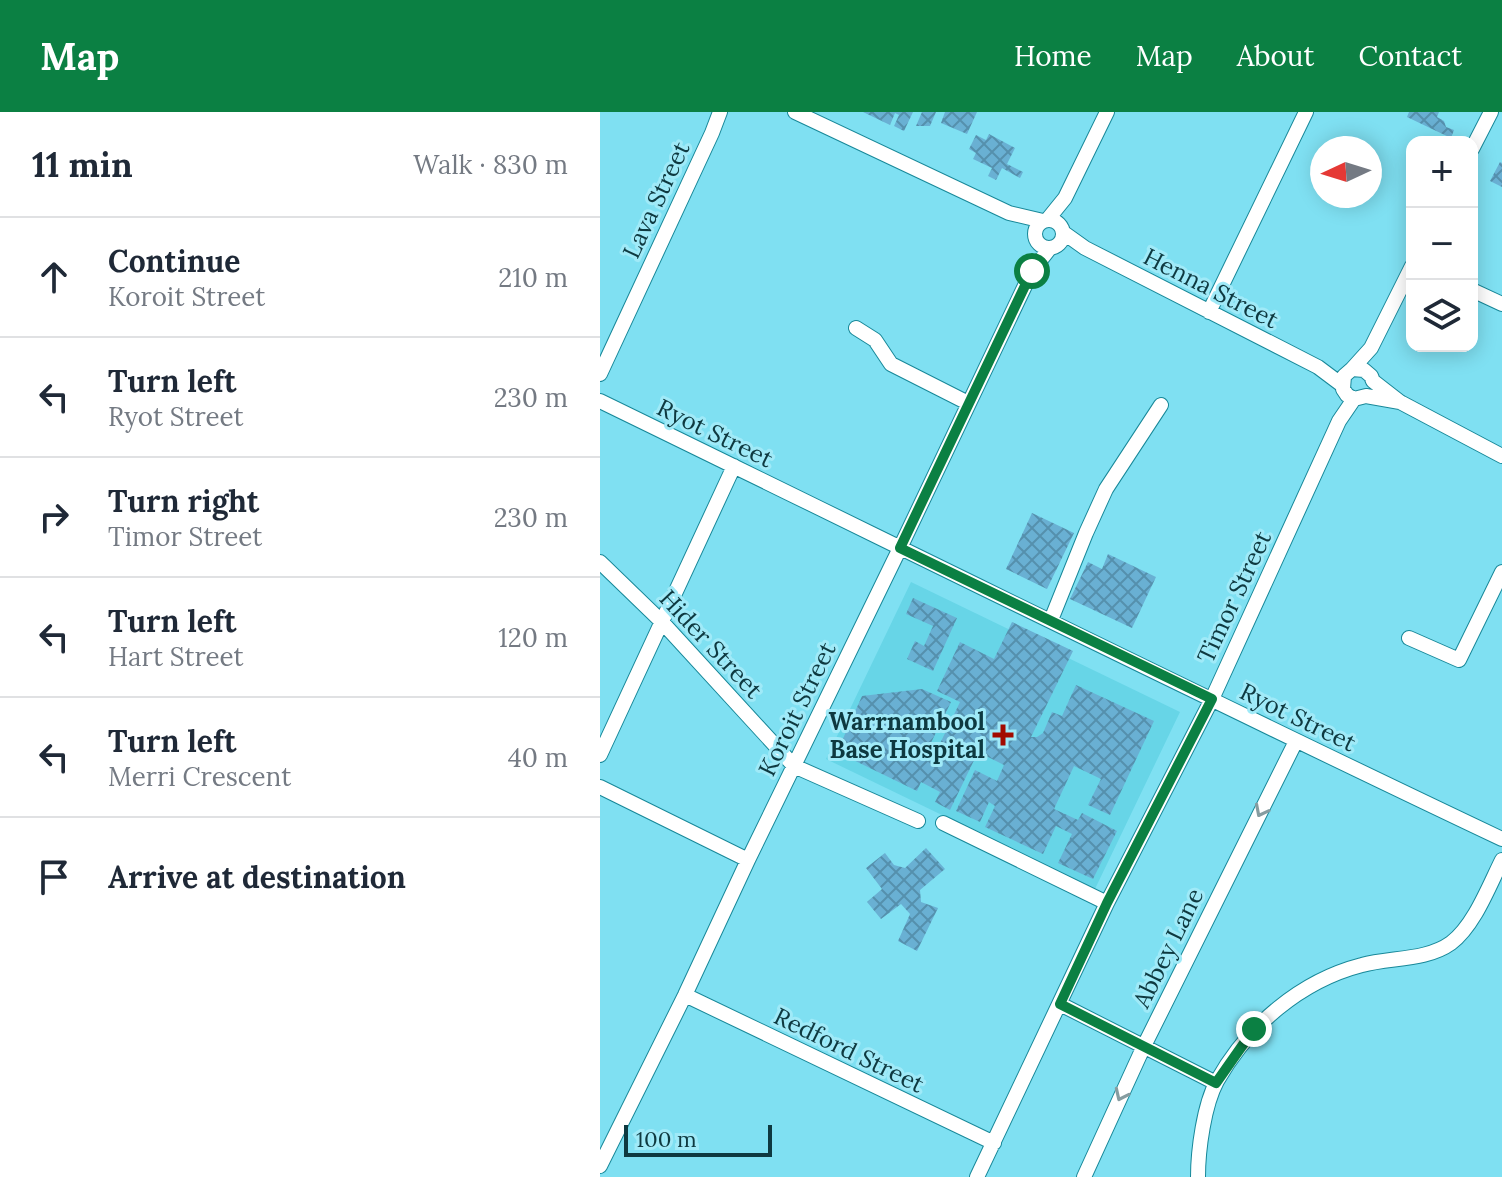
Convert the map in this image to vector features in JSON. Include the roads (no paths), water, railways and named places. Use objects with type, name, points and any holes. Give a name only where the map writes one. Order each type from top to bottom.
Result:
[{"type":"street","name":"Lava Street","points":[[600,374],[720,112]]},
{"type":"street","name":"Lava Street","points":[[712,133],[728,112]]},
{"type":"street","points":[[795,112],[1049,234]]},
{"type":"street","name":"Koroit Street","points":[[600,1166],[685,995],[1107,112]]},
{"type":"street","points":[[1209,312],[1306,112]]},
{"type":"street","points":[[1478,137],[1491,112]]},
{"type":"street","name":"Henna Street","points":[[1049,234],[1085,248],[1351,385],[1400,402],[1502,456]]},
{"type":"street","name":"Timor Street","points":[[977,1177],[1107,903],[1212,699],[1339,421],[1351,385],[1406,278]]},
{"type":"street","points":[[1478,293],[1502,304]]},
{"type":"street","points":[[856,328],[875,340],[891,364],[968,403]]},
{"type":"street","name":"Timor Street","points":[[1351,385],[1372,388],[1371,348]]},
{"type":"street","points":[[1351,385],[1360,368],[1370,376]]},
{"type":"street","name":"Henna Street","points":[[1370,376],[1400,402]]},
{"type":"street","name":"Ryot Street","points":[[600,401],[1502,839]]},
{"type":"street","points":[[1051,620],[1106,489],[1161,405]]},
{"type":"street","points":[[600,755],[734,466]]},
{"type":"street","name":"Hider Street","points":[[600,562],[662,622],[794,766],[918,821]]},
{"type":"street","points":[[1409,638],[1459,660],[1502,572]]},
{"type":"street","name":"Abbey Lane","points":[[1084,1177],[1143,1048],[1296,741]]},
{"type":"street","points":[[600,787],[748,860]]},
{"type":"street","points":[[943,823],[1107,903]]},
{"type":"street","points":[[1198,1177],[1203,1126],[1216,1083],[1254,1029],[1310,986],[1327,977],[1363,964],[1432,953],[1451,943],[1465,929],[1502,860]]},
{"type":"street","name":"Redford Street","points":[[685,995],[994,1143]]},
{"type":"street","points":[[1060,1004],[1216,1083]]},
{"type":"place","name":"Warrnambool Base Hospital","points":[[1003,735]]}]
